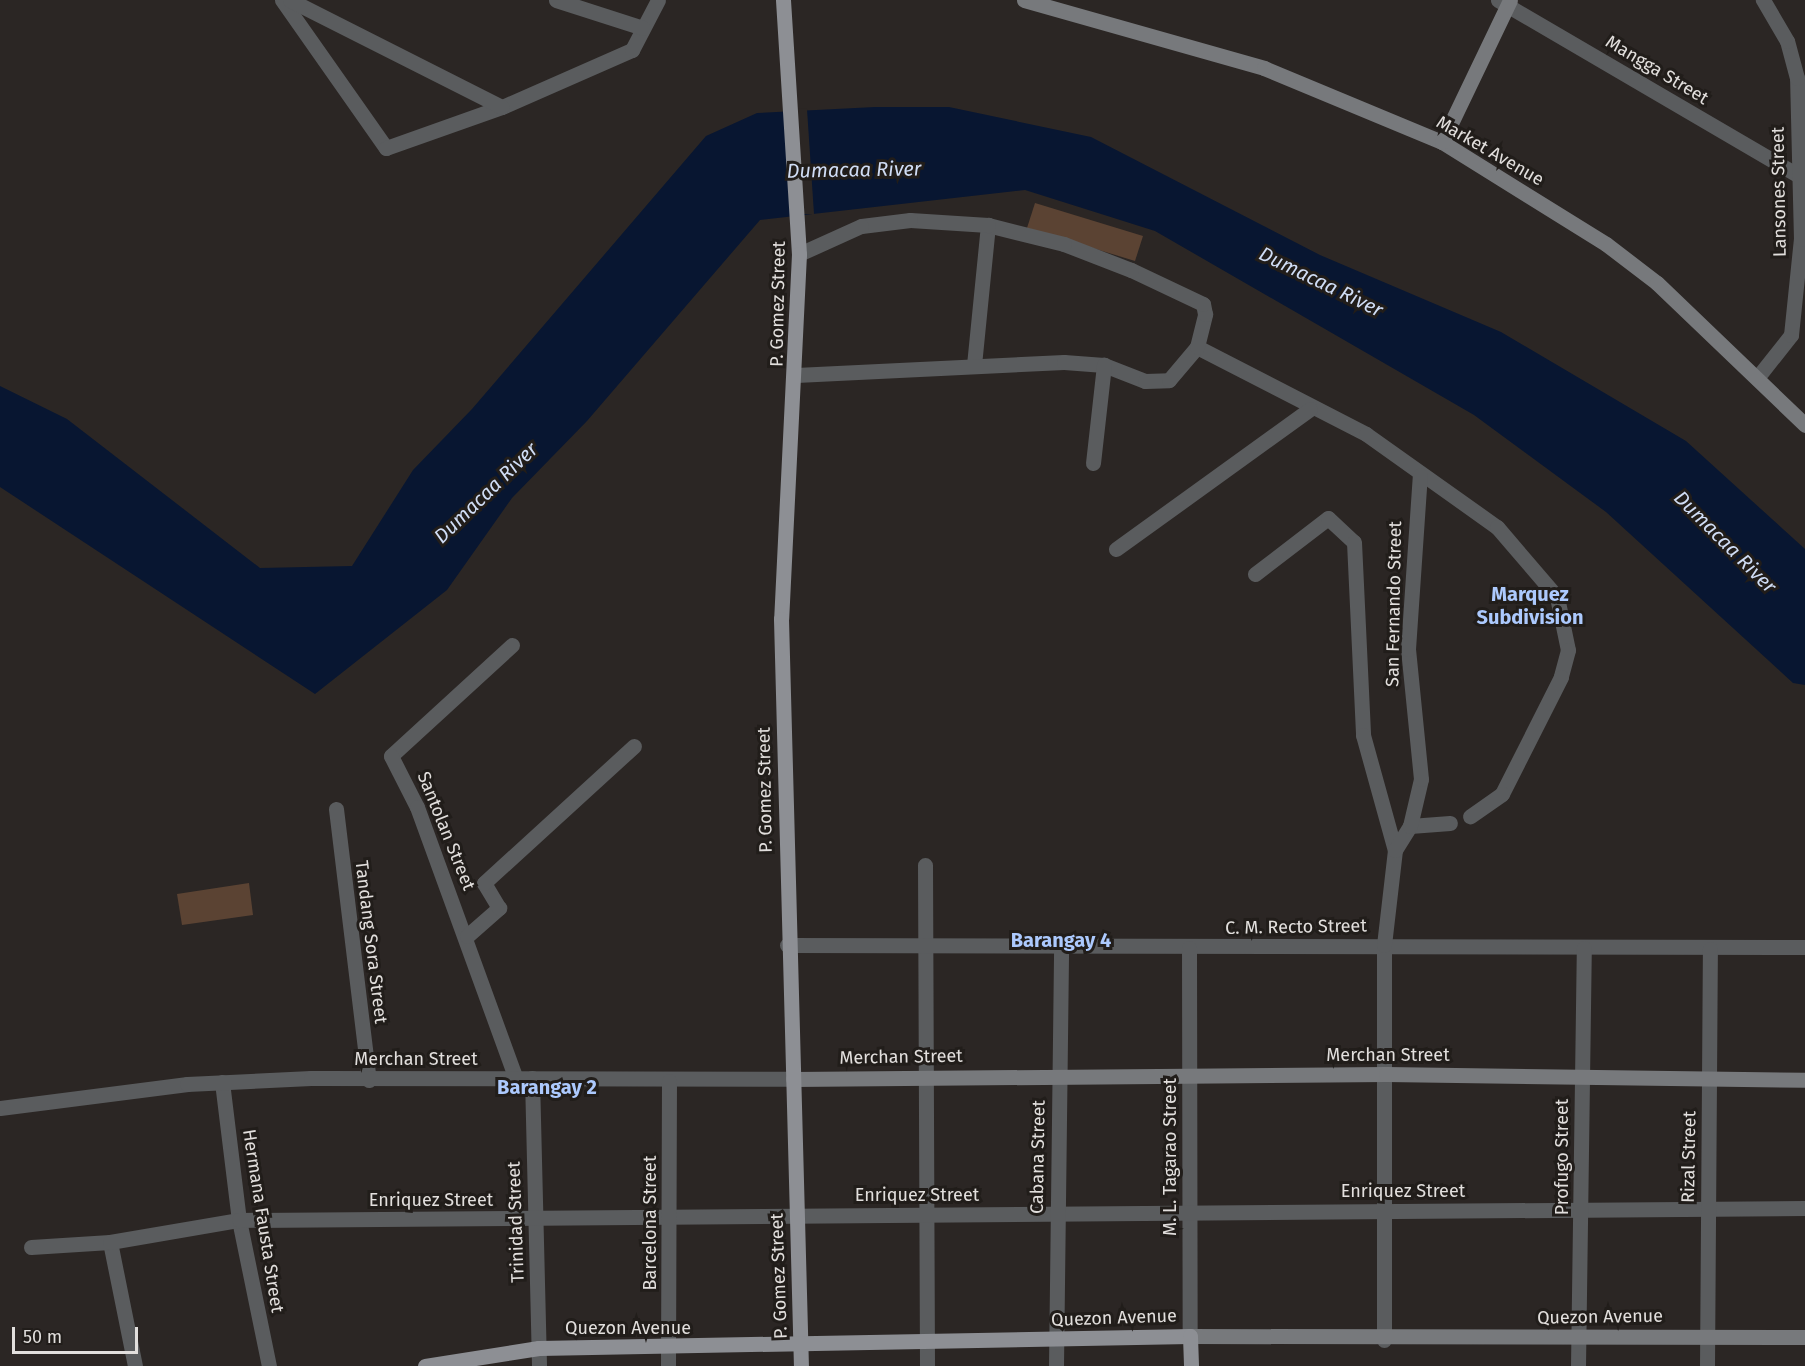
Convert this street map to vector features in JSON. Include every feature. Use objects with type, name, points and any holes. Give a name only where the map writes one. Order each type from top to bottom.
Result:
[{"type":"main road","name":"P. Gomez Street","points":[[783,0],[800,254],[796,375],[781,596],[787,945],[801,1366]]},
{"type":"main road","name":"Market Avenue","points":[[1024,0],[1264,68],[1442,142],[1606,244],[1675,299],[1805,425]]},
{"type":"main road","points":[[1442,142],[1505,1]]},
{"type":"main road","name":"Merchan Street","points":[[793,1079],[926,1076],[1189,1077],[1386,1074],[1710,1081],[1805,1080]]},
{"type":"main road","name":"Quezon Avenue","points":[[425,1366],[539,1348],[668,1348],[801,1344],[927,1345],[1190,1336],[1384,1340],[1707,1334],[1805,1337]]},
{"type":"main road","name":"M. L. Tagarao Street","points":[[1190,1336],[1191,1366]]},
{"type":"street","points":[[282,0],[386,148],[502,107],[632,50],[658,0]]},
{"type":"street","points":[[290,0],[502,107]]},
{"type":"street","points":[[556,0],[644,28]]},
{"type":"street","name":"Lansones Street","points":[[1757,378],[1791,335],[1799,296],[1796,174],[1797,78],[1787,41],[1763,0]]},
{"type":"street","name":"Mangga Street","points":[[1505,1],[1796,174]]},
{"type":"street","points":[[796,375],[974,365],[1104,365],[1145,381],[1169,380],[1197,347],[1203,304],[1064,244],[988,225],[910,220],[861,226],[800,254]]},
{"type":"street","points":[[974,365],[988,225]]},
{"type":"street","points":[[1197,347],[1310,409],[1366,434],[1420,475],[1497,527],[1541,575],[1565,617],[1568,650],[1543,718],[1502,794],[1470,816]]},
{"type":"street","points":[[1094,463],[1104,365]]},
{"type":"street","points":[[1116,549],[1310,409]]},
{"type":"street","name":"San Fernando Street","points":[[1384,1340],[1381,1210],[1386,1074],[1384,945],[1395,850],[1410,826],[1421,779],[1408,649],[1420,475]]},
{"type":"street","points":[[1255,574],[1328,518],[1354,542],[1363,735],[1395,850]]},
{"type":"street","name":"Santolan Street","points":[[513,645],[391,756],[407,782],[524,1078]]},
{"type":"street","points":[[467,936],[499,908],[484,884],[634,746]]},
{"type":"street","name":"Tandang Sora Street","points":[[336,809],[369,1080]]},
{"type":"street","points":[[1410,826],[1450,823]]},
{"type":"street","points":[[924,865],[927,1366]]},
{"type":"street","name":"C. M. Recto Street","points":[[787,945],[926,948],[1384,945],[1710,949],[1805,947]]},
{"type":"street","name":"Cabana Street","points":[[1056,1366],[1060,948]]},
{"type":"street","name":"M. L. Tagarao Street","points":[[1189,948],[1190,1336]]},
{"type":"street","name":"Profugo Street","points":[[1578,1366],[1584,948]]},
{"type":"street","name":"Rizal Street","points":[[1707,1366],[1710,949]]},
{"type":"street","name":"Merchan Street","points":[[0,1108],[222,1082],[524,1078],[793,1079]]},
{"type":"street","name":"Trinidad Street","points":[[524,1078],[535,1219],[539,1366]]},
{"type":"street","name":"Barcelona Street","points":[[668,1366],[669,1080]]},
{"type":"street","name":"Hermana Fausta Street","points":[[222,1082],[239,1220],[268,1366]]},
{"type":"street","name":"Enriquez Street","points":[[31,1247],[110,1242],[239,1220],[1805,1208]]},
{"type":"street","points":[[110,1242],[135,1366]]},
{"type":"shaded area","points":[[1035,203],[1143,236],[1135,261],[1027,228]]},
{"type":"shaded area","points":[[249,883],[253,915],[182,925],[177,894]]},
{"type":"water","name":"Dumacaa River","points":[[875,107],[949,107],[1091,137],[1320,255],[1501,332],[1686,441],[1805,549],[1805,685],[1793,683],[1606,512],[1474,415],[1155,231],[1025,190],[760,220],[587,421],[512,498],[447,590],[315,694],[0,487],[0,386],[67,419],[260,568],[352,566],[413,470],[472,409],[706,136],[757,113]]},
{"type":"pier","points":[[787,108],[807,109],[814,214],[798,214]]},
{"type":"district","name":"Marquez Subdivision","points":[[1530,606]]},
{"type":"district","name":"Barangay 4","points":[[1061,940]]},
{"type":"district","name":"Barangay 2","points":[[547,1087]]}]
